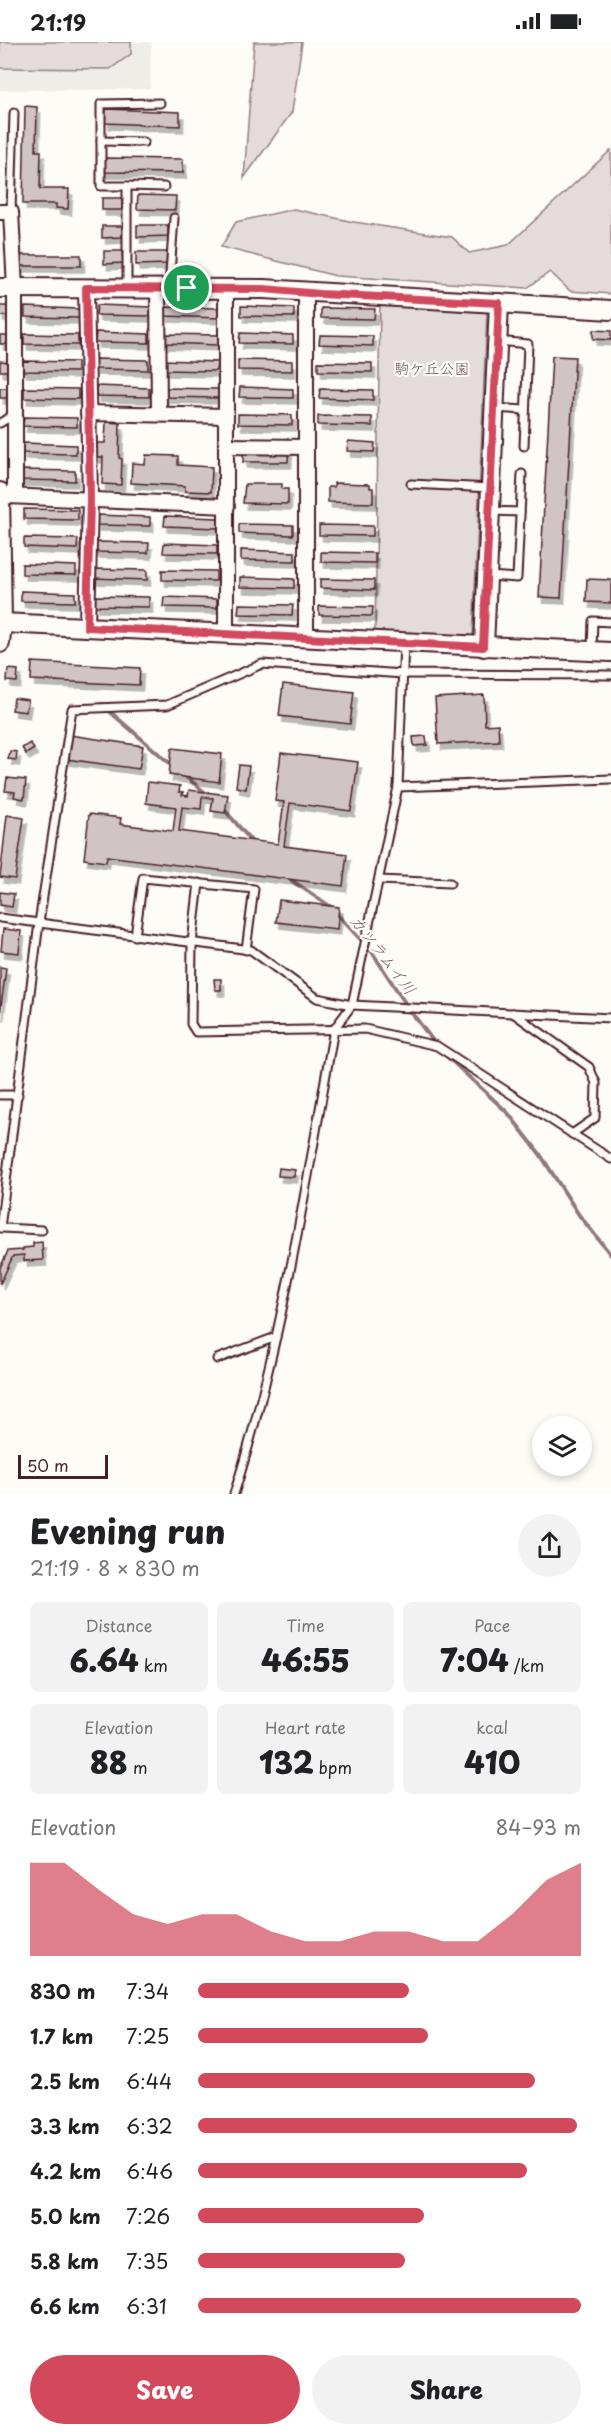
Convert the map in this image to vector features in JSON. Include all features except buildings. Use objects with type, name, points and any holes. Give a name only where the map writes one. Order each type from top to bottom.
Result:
[{"type":"street","points":[[6,212],[15,414],[5,495],[1,561],[1,632],[87,627],[611,652]]},
{"type":"street","points":[[8,288],[226,288],[611,310]]},
{"type":"street","points":[[86,288],[90,499],[87,627]]},
{"type":"street","points":[[159,414],[164,288]]},
{"type":"street","points":[[226,288],[226,634]]},
{"type":"street","points":[[306,292],[306,638]]},
{"type":"street","points":[[483,647],[499,303]]},
{"type":"street","points":[[88,413],[226,416]]},
{"type":"street","points":[[227,446],[306,447]]},
{"type":"street","points":[[5,495],[227,506]]},
{"type":"lane","points":[[160,103],[101,104],[101,186],[164,187]]},
{"type":"lane","points":[[6,212],[14,113]]},
{"type":"lane","points":[[101,141],[144,142]]},
{"type":"lane","points":[[127,186],[127,288]]},
{"type":"lane","points":[[164,288],[174,218]]},
{"type":"lane","points":[[498,341],[528,344],[524,446]]},
{"type":"lane","points":[[495,408],[525,410]]},
{"type":"lane","points":[[0,423],[15,414]]},
{"type":"lane","points":[[487,576],[517,578],[522,474]]},
{"type":"lane","points":[[411,484],[491,488]]},
{"type":"lane","points":[[490,511],[520,512]]},
{"type":"lane","points":[[592,651],[593,621],[611,622]]},
{"type":"lane","points":[[234,1494],[256,1425],[291,1272],[334,1029],[352,1005],[398,787],[404,643]]},
{"type":"lane","points":[[42,1230],[1,1228],[4,1176],[18,1095],[39,923],[72,709],[167,705],[261,664],[403,674],[611,675]]},
{"type":"lane","points":[[398,787],[611,780]]},
{"type":"lane","points":[[135,936],[144,878],[254,889],[246,950]]},
{"type":"lane","points":[[379,880],[450,883]]},
{"type":"lane","points":[[199,883],[192,943],[191,1024],[196,1032],[364,1029],[438,1046],[611,1159]]},
{"type":"lane","points":[[0,918],[250,950],[317,998],[352,1005],[611,1018]]},
{"type":"lane","points":[[513,1013],[589,1067],[596,1083],[595,1118],[572,1134]]},
{"type":"lane","points":[[0,1095],[18,1095]]},
{"type":"lane","points":[[217,1359],[276,1337]]},
{"type":"shaded area","points":[[0,42],[151,42],[150,89],[0,90]]},
{"type":"green space","points":[[0,42],[131,42],[131,54],[110,69],[0,68]]},
{"type":"green space","points":[[254,42],[302,42],[292,112],[244,178]]},
{"type":"green space","points":[[611,150],[611,294],[570,291],[550,272],[527,288],[336,276],[221,247],[236,222],[294,209],[354,222],[452,237],[469,253],[508,245]]},
{"type":"green space","name":"駒ケ丘公園","points":[[380,304],[487,311],[473,637],[375,634]]},
{"type":"waterway","name":"カツラムイ川","points":[[101,704],[173,766]]},
{"type":"waterway","name":"カツラムイ川","points":[[184,775],[208,795]]},
{"type":"waterway","name":"カツラムイ川","points":[[223,808],[253,843]]},
{"type":"waterway","name":"カツラムイ川","points":[[288,878],[331,907]]},
{"type":"waterway","name":"カツラムイ川","points":[[336,913],[372,952],[409,1009],[436,1045]]},
{"type":"waterway","name":"カツラムイ川","points":[[441,1051],[508,1113],[540,1154],[579,1215],[611,1255]]},
{"type":"route","points":[[86,288],[187,288],[264,289],[499,303],[483,647],[87,627],[90,499],[86,288]]}]
